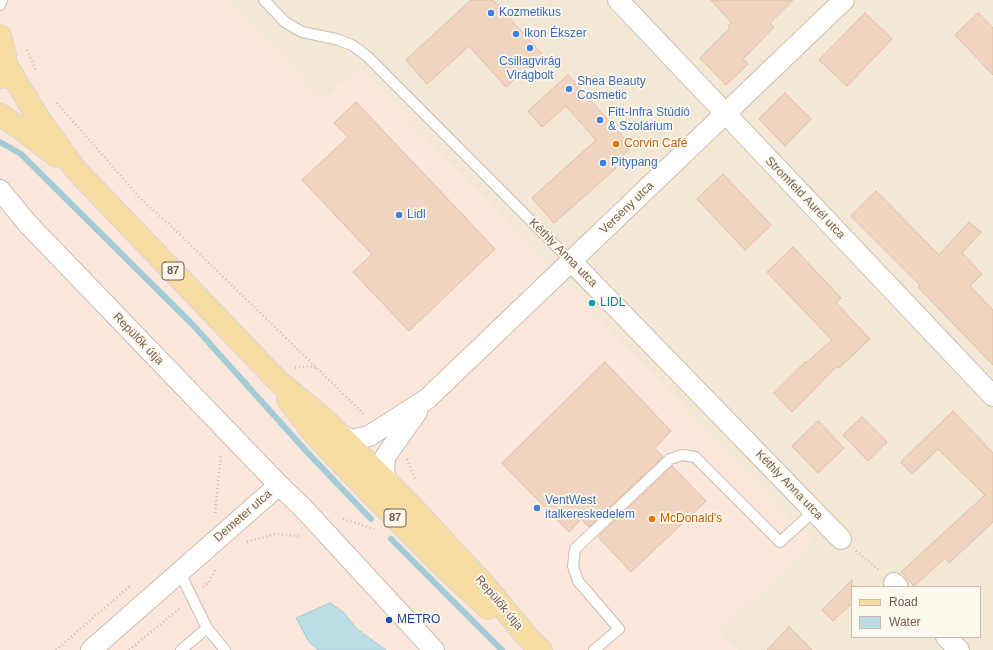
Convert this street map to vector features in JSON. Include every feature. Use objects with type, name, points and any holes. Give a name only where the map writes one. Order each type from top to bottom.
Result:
[{"type":"main road","name":"87","points":[[0,36],[4,49],[2,70]]},
{"type":"main road","name":"Repülők útja","points":[[2,70],[75,169]]},
{"type":"main road","name":"Repülők útja","points":[[0,115],[75,169],[285,374],[334,430],[412,506],[487,588],[535,644]]},
{"type":"main road","name":"Repülők útja","points":[[285,374],[292,407],[312,431],[397,520],[512,630],[535,644]]},
{"type":"street","name":"Stromfeld Aurél utca","points":[[618,0],[993,396]]},
{"type":"street","name":"Verseny utca","points":[[396,492],[384,475],[385,457],[427,399],[572,262],[844,0]]},
{"type":"street","name":"Repülők útja","points":[[0,190],[27,223],[279,485]]},
{"type":"street","name":"Kéthly Anna utca","points":[[572,262],[841,539]]},
{"type":"street","name":"Verseny utca","points":[[334,430],[350,440],[369,436],[427,399]]},
{"type":"street","name":"Demeter utca","points":[[91,650],[179,571],[279,485],[319,524],[434,650]]},
{"type":"street","points":[[947,638],[959,650]]},
{"type":"lane","points":[[0,5],[2,0]]},
{"type":"lane","name":"Kéthly Anna utca","points":[[264,0],[285,22],[302,32],[336,39],[352,45],[368,57],[572,262]]},
{"type":"lane","points":[[594,650],[619,628],[578,581],[573,566],[575,550],[670,459],[682,455],[695,457],[780,542],[814,511]]},
{"type":"lane","points":[[179,571],[207,628],[225,650]]},
{"type":"lane","points":[[181,650],[207,628]]},
{"type":"path","points":[[25,47],[37,72]]},
{"type":"path","points":[[55,102],[141,199],[174,229],[318,369],[309,366],[285,374]]},
{"type":"path","points":[[210,517],[216,512],[221,452]]},
{"type":"path","points":[[319,524],[327,515],[379,530],[384,529],[397,520]]},
{"type":"path","points":[[246,542],[275,534],[299,536]]},
{"type":"path","points":[[841,539],[896,585]]},
{"type":"path","points":[[129,650],[192,599],[209,582],[213,572],[219,567]]},
{"type":"path","points":[[56,650],[132,585]]},
{"type":"shaded area","points":[[0,0],[229,0],[325,100],[360,67],[814,542],[722,632],[738,650],[0,650]]},
{"type":"shaded area","points":[[229,0],[993,0],[993,650],[738,650],[721,632],[814,542],[360,68],[325,100]]},
{"type":"water","points":[[330,603],[343,612],[357,629],[386,650],[318,650],[309,642],[296,618]]},
{"type":"building","points":[[471,0],[493,0],[542,54],[506,87],[469,46],[427,84],[406,60]]},
{"type":"building","points":[[711,0],[793,0],[770,23],[774,27],[743,59],[748,64],[726,85],[700,58],[730,28],[728,26],[732,23]]},
{"type":"building","points":[[865,13],[892,39],[847,86],[819,60]]},
{"type":"building","points":[[978,13],[993,28],[993,75],[955,35]]},
{"type":"building","points":[[568,75],[632,147],[613,164],[616,168],[554,223],[532,198],[596,140],[566,106],[542,127],[528,111]]},
{"type":"building","points":[[785,93],[811,119],[785,146],[759,119]]},
{"type":"building","name":"Lidl","points":[[356,102],[495,249],[409,331],[353,272],[372,254],[302,180],[348,137],[334,123]]},
{"type":"building","points":[[723,174],[771,225],[745,250],[697,199]]},
{"type":"building","points":[[876,191],[939,255],[969,222],[981,232],[962,253],[982,274],[970,286],[993,310],[993,365],[918,287],[920,285],[851,216]]},
{"type":"building","points":[[793,247],[841,298],[836,303],[870,339],[839,368],[837,366],[792,412],[774,393],[805,362],[806,363],[832,340],[767,272]]},
{"type":"building","points":[[605,362],[671,431],[655,448],[663,457],[589,527],[581,519],[569,532],[502,463]]},
{"type":"building","points":[[953,411],[993,453],[993,522],[949,563],[945,558],[914,586],[901,572],[985,495],[938,449],[912,474],[901,462]]},
{"type":"building","points":[[862,417],[887,442],[868,461],[843,435]]},
{"type":"building","points":[[818,421],[844,448],[818,473],[792,446]]},
{"type":"building","name":"McDonald's","points":[[672,466],[706,501],[631,572],[598,537]]},
{"type":"building","points":[[852,580],[851,604],[833,621],[822,610]]},
{"type":"building","points":[[789,627],[812,650],[767,650]]},
{"type":"waterway","points":[[0,142],[21,154],[193,325],[306,451],[371,519]]},
{"type":"waterway","points":[[391,539],[502,650]]},
{"type":"place","name":"Kozmetikus","points":[[491,13]]},
{"type":"place","name":"Ikon Ékszer","points":[[516,34]]},
{"type":"place","name":"Csillagvirág Virágbolt","points":[[530,48]]},
{"type":"place","name":"Shea Beauty Cosmetic","points":[[569,89]]},
{"type":"place","name":"Fitt-Infra Stúdió & Szolárium","points":[[600,120]]},
{"type":"place","name":"Corvin Café","points":[[616,144]]},
{"type":"place","name":"Pitypang","points":[[603,163]]},
{"type":"place","name":"Lidl","points":[[399,215]]},
{"type":"place","name":"LIDL","points":[[592,303]]},
{"type":"place","name":"VentWest italkereskedelem","points":[[537,508]]},
{"type":"place","name":"McDonald's","points":[[652,519]]},
{"type":"place","name":"METRO","points":[[389,620]]}]
